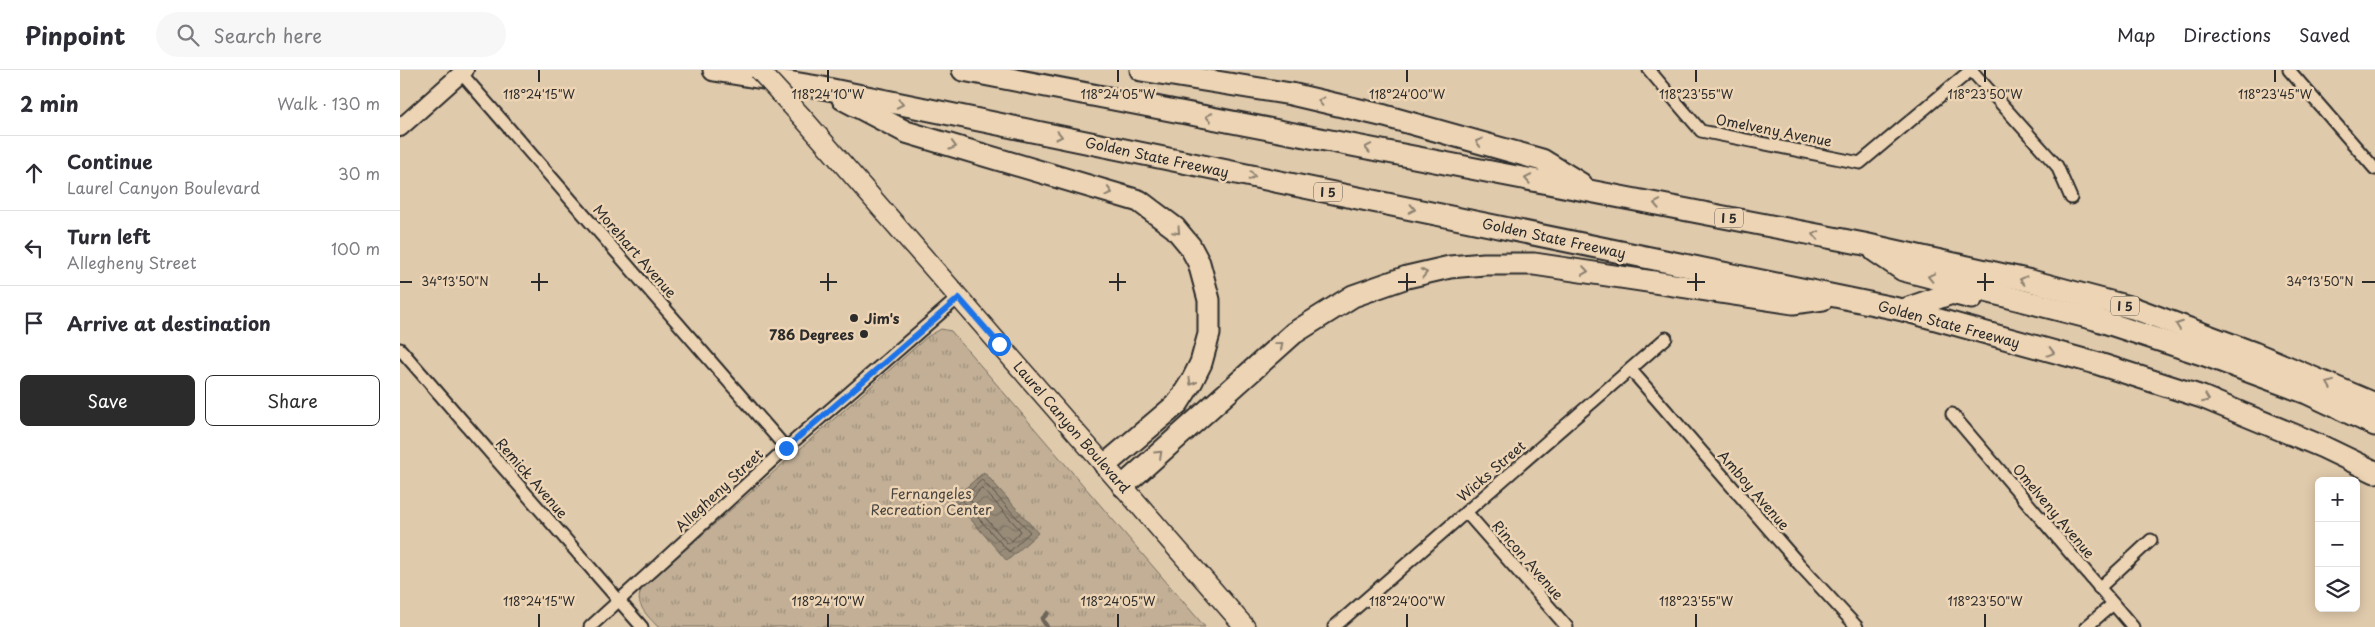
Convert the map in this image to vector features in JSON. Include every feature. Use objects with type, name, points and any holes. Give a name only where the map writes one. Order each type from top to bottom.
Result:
[{"type":"highway","name":"Golden State Freeway","points":[[714,70],[818,87],[1903,310],[2098,364],[2202,398],[2323,447],[2375,472]]},
{"type":"highway","name":"I 5","points":[[963,70],[1864,244],[2032,281],[2133,308],[2254,353],[2375,404]]},
{"type":"highway","points":[[1142,70],[1291,94],[1385,116],[1542,160],[1593,191]]},
{"type":"highway","points":[[818,87],[906,132],[1139,201],[1175,228],[1190,246],[1199,263],[1209,300],[1209,334],[1201,363],[1192,382],[1178,403],[1105,465]]},
{"type":"highway","points":[[1864,244],[1903,270],[2001,293],[2132,330],[2205,355],[2307,394],[2375,425]]},
{"type":"highway","points":[[1123,486],[1294,333],[1353,296],[1406,277],[1450,267],[1484,264],[1534,264],[1793,303],[1838,297]]},
{"type":"highway","points":[[1903,310],[1952,293],[2057,319],[2146,346],[2242,380],[2334,417],[2375,436]]},
{"type":"main road","name":"Laurel Canyon Boulevard","points":[[759,70],[802,117],[1245,627]]},
{"type":"main road","points":[[400,128],[463,72]]},
{"type":"street","name":"Omelveny Avenue","points":[[1649,70],[1701,131],[1860,163],[1971,70]]},
{"type":"street","points":[[1971,70],[2057,166],[2071,198]]},
{"type":"street","points":[[2289,70],[2375,170]]},
{"type":"street","name":"Morehart Avenue","points":[[463,72],[786,448]]},
{"type":"street","name":"Allegheny Street","points":[[590,627],[786,448],[959,298]]},
{"type":"street","name":"Wicks Street","points":[[1334,627],[1666,338]]},
{"type":"street","name":"Remick Avenue","points":[[400,349],[642,627]]},
{"type":"street","name":"Amboy Avenue","points":[[1631,370],[1799,564],[1857,627]]},
{"type":"street","name":"Omelveny Avenue","points":[[1952,414],[2133,627]]},
{"type":"street","name":"Rincon Avenue","points":[[1466,512],[1567,627]]},
{"type":"street","points":[[2099,588],[2151,540]]},
{"type":"street","points":[[2086,627],[2113,604]]},
{"type":"green space","name":"Fernangeles Recreation Center","points":[[941,329],[951,331],[1205,627],[658,627],[640,604],[639,599],[642,588],[927,337]]},
{"type":"water","points":[[984,472],[1038,533],[1007,561],[953,499]]},
{"type":"waterway","points":[[1047,627],[1042,619],[1048,613]]},
{"type":"place","name":"Jim's","points":[[854,318]]},
{"type":"place","name":"786 Degrees","points":[[864,334]]},
{"type":"route","points":[[786,448],[959,298],[999,344]]}]
